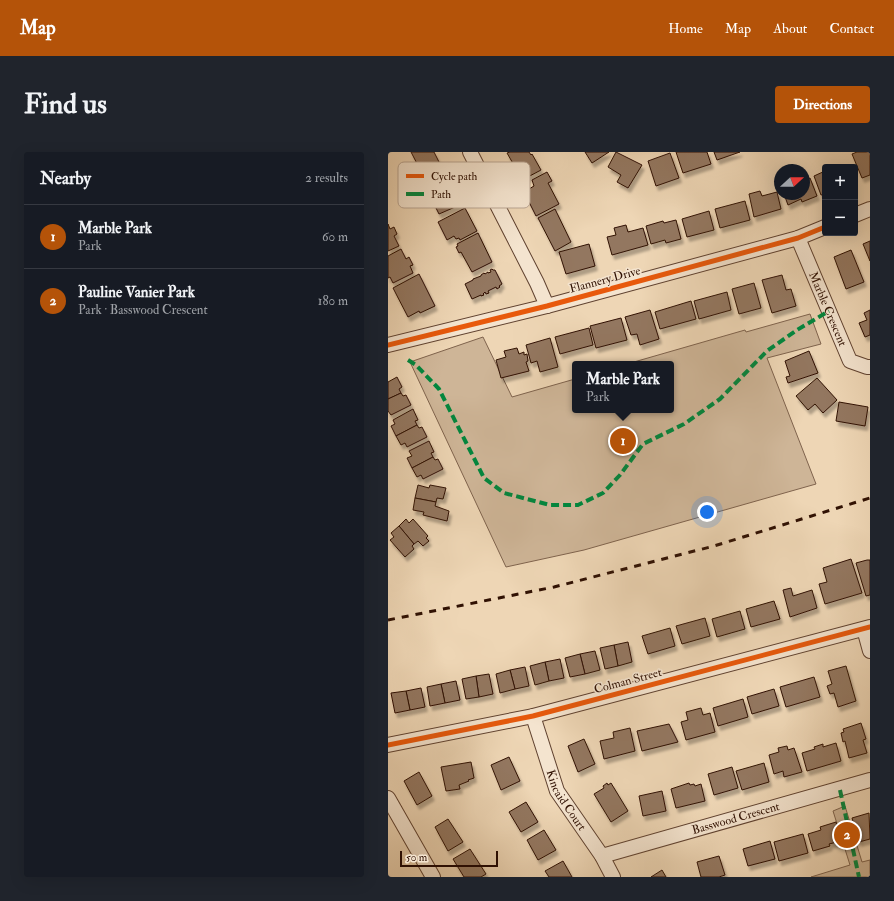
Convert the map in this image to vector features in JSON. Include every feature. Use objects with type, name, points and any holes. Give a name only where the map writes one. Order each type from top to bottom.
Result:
[{"type":"street","points":[[470,152],[475,162]]},
{"type":"street","points":[[499,208],[537,283],[547,306]]},
{"type":"street","points":[[858,214],[870,209]]},
{"type":"street","name":"Flannery Drive","points":[[388,345],[547,306],[798,238],[822,228]]},
{"type":"street","name":"Marble Crescent","points":[[798,238],[850,361],[870,367]]},
{"type":"street","points":[[867,628],[870,651]]},
{"type":"street","name":"Colman Street","points":[[388,745],[533,716],[867,628]]},
{"type":"street","name":"Kincaid Court","points":[[533,716],[557,791],[602,856],[613,877]]},
{"type":"street","name":"Basswood Crescent","points":[[602,856],[870,780]]},
{"type":"street","points":[[388,798],[433,877]]},
{"type":"shaded area","points":[[810,314],[821,344],[767,358],[816,484],[584,550],[506,567],[410,362],[483,337],[512,397],[572,380],[572,413],[674,413],[674,361],[637,361],[745,330],[746,332]]},
{"type":"shaded area","points":[[845,806],[862,862],[870,860],[870,877],[811,877],[850,865],[833,811]]},
{"type":"building","points":[[411,152],[434,152],[439,162],[416,162]]},
{"type":"building","points":[[529,152],[531,155],[532,154],[541,170],[530,176],[530,162],[512,162],[507,153]]},
{"type":"building","points":[[585,152],[609,152],[592,163]]},
{"type":"building","points":[[616,152],[642,165],[628,188],[617,182],[621,175],[608,167]]},
{"type":"building","points":[[676,152],[707,152],[711,164],[683,173]]},
{"type":"building","points":[[714,152],[740,152],[717,160]]},
{"type":"building","points":[[857,152],[870,152],[870,175],[862,178],[858,168],[858,164],[856,164],[852,154]]},
{"type":"building","points":[[670,153],[679,178],[656,186],[648,161]]},
{"type":"building","points":[[547,172],[552,181],[548,183],[559,204],[536,216],[530,204],[530,188],[534,186],[532,180]]},
{"type":"building","points":[[822,172],[822,195],[821,195],[814,176]]},
{"type":"building","points":[[810,178],[817,196],[810,199]]},
{"type":"building","points":[[760,191],[762,196],[774,193],[774,200],[779,200],[781,209],[754,217],[749,194]]},
{"type":"building","points":[[786,200],[799,200],[788,205]]},
{"type":"building","points":[[745,201],[750,220],[720,228],[715,209]]},
{"type":"building","points":[[436,208],[453,208],[439,214]]},
{"type":"building","points":[[465,208],[477,231],[460,240],[459,238],[456,239],[454,236],[447,240],[438,222]]},
{"type":"building","points":[[555,209],[571,242],[555,251],[538,218]]},
{"type":"building","points":[[709,211],[714,230],[687,237],[682,219]]},
{"type":"building","points":[[676,220],[681,239],[666,243],[665,240],[651,244],[646,226],[663,221],[664,223]]},
{"type":"building","points":[[388,224],[390,229],[394,227],[397,234],[394,236],[399,246],[388,251]]},
{"type":"building","points":[[626,225],[628,232],[643,228],[648,245],[612,255],[607,237],[616,235],[614,228]]},
{"type":"building","points":[[478,233],[492,262],[472,272],[461,252],[459,253],[456,247],[458,246],[457,244]]},
{"type":"building","points":[[870,241],[870,261],[863,244]]},
{"type":"building","points":[[589,244],[595,266],[566,274],[559,252]]},
{"type":"building","points":[[401,249],[406,259],[409,257],[413,265],[410,266],[413,273],[393,283],[390,277],[388,278],[388,256]]},
{"type":"building","points":[[851,250],[864,282],[846,289],[834,257]]},
{"type":"building","points":[[490,270],[495,270],[502,284],[499,286],[500,287],[497,289],[496,287],[488,291],[489,293],[486,294],[485,292],[483,294],[484,295],[472,299],[465,284],[484,273],[491,272]]},
{"type":"building","points":[[419,274],[435,306],[420,313],[419,311],[408,317],[393,288]]},
{"type":"building","points":[[782,275],[786,290],[791,289],[796,306],[772,313],[762,280]]},
{"type":"building","points":[[754,283],[761,308],[739,314],[732,289]]},
{"type":"building","points":[[727,292],[731,310],[699,319],[694,301]]},
{"type":"building","points":[[691,301],[696,319],[660,329],[655,312]]},
{"type":"building","points":[[650,310],[659,339],[640,345],[637,334],[631,335],[625,317]]},
{"type":"building","points":[[870,310],[870,335],[865,337],[859,323],[867,320],[864,313]]},
{"type":"building","points":[[621,318],[627,340],[596,348],[590,326]]},
{"type":"building","points":[[589,328],[593,345],[560,354],[555,337]]},
{"type":"building","points":[[550,338],[558,367],[540,372],[537,361],[531,363],[526,345]]},
{"type":"building","points":[[517,348],[519,354],[524,352],[524,355],[527,354],[528,361],[526,362],[529,371],[501,378],[496,360],[506,357],[504,351]]},
{"type":"building","points":[[809,351],[818,373],[788,383],[786,377],[790,376],[785,361]]},
{"type":"building","points":[[397,377],[402,387],[399,389],[401,393],[388,399],[388,382]]},
{"type":"building","points":[[817,378],[837,400],[823,413],[815,404],[808,410],[796,396]]},
{"type":"building","points":[[401,393],[403,396],[406,395],[411,405],[391,415],[388,411],[388,399]]},
{"type":"building","points":[[839,402],[868,407],[865,426],[836,421]]},
{"type":"building","points":[[413,409],[418,420],[415,421],[417,425],[396,436],[391,426],[395,424],[393,420]]},
{"type":"building","points":[[417,425],[419,428],[422,427],[427,437],[407,447],[405,443],[401,445],[396,436]]},
{"type":"building","points":[[429,441],[434,452],[431,453],[433,457],[412,468],[407,458],[412,456],[409,451]]},
{"type":"building","points":[[433,457],[435,460],[438,459],[443,469],[423,479],[421,475],[417,477],[412,468]]},
{"type":"building","points":[[418,485],[429,488],[430,485],[446,488],[443,499],[437,498],[436,502],[415,498]]},
{"type":"building","points":[[415,498],[436,502],[435,506],[449,511],[447,521],[423,515],[424,512],[413,510]]},
{"type":"building","points":[[406,519],[409,523],[413,519],[428,536],[426,538],[429,541],[423,546],[418,541],[414,544],[399,526]]},
{"type":"building","points":[[399,526],[414,544],[412,546],[414,549],[405,557],[390,540],[394,537],[391,533]]},
{"type":"building","points":[[851,559],[862,593],[825,604],[819,584],[827,582],[823,568]]},
{"type":"building","points":[[870,560],[870,595],[866,596],[856,563]]},
{"type":"building","points":[[791,588],[793,596],[812,590],[817,608],[790,617],[783,590]]},
{"type":"building","points":[[774,601],[780,619],[751,627],[746,609]]},
{"type":"building","points":[[740,611],[745,629],[717,637],[712,619]]},
{"type":"building","points":[[705,618],[710,636],[682,644],[676,626]]},
{"type":"building","points":[[670,628],[675,646],[648,654],[642,636]]},
{"type":"building","points":[[628,642],[632,662],[618,666],[614,645]]},
{"type":"building","points":[[614,645],[618,666],[605,669],[600,648]]},
{"type":"building","points":[[595,651],[600,670],[585,674],[580,654]]},
{"type":"building","points":[[580,654],[585,674],[570,677],[565,658]]},
{"type":"building","points":[[560,659],[564,678],[549,681],[545,662]]},
{"type":"building","points":[[545,662],[549,681],[535,685],[530,666]]},
{"type":"building","points":[[846,666],[856,701],[838,707],[834,693],[830,694],[827,686],[832,684],[828,671]]},
{"type":"building","points":[[525,667],[529,686],[515,689],[510,670]]},
{"type":"building","points":[[510,670],[515,689],[500,693],[496,674]]},
{"type":"building","points":[[489,674],[493,694],[479,697],[476,676]]},
{"type":"building","points":[[476,676],[479,697],[466,699],[462,679]]},
{"type":"building","points":[[814,677],[820,697],[786,707],[780,687]]},
{"type":"building","points":[[456,681],[460,700],[445,703],[441,684]]},
{"type":"building","points":[[441,684],[445,703],[430,706],[427,687]]},
{"type":"building","points":[[421,688],[425,707],[410,710],[406,691]]},
{"type":"building","points":[[774,689],[779,706],[752,714],[747,697]]},
{"type":"building","points":[[406,691],[410,710],[395,713],[391,693]]},
{"type":"building","points":[[743,699],[748,717],[718,726],[713,708]]},
{"type":"building","points":[[701,708],[703,715],[710,713],[715,732],[686,740],[681,722],[688,720],[686,712]]},
{"type":"building","points":[[861,723],[866,739],[863,740],[867,753],[849,758],[845,741],[843,742],[841,733],[844,732],[843,729]]},
{"type":"building","points":[[669,724],[678,742],[642,751],[637,731]]},
{"type":"building","points":[[630,728],[635,751],[604,759],[600,741],[614,738],[613,732]]},
{"type":"building","points":[[584,739],[595,764],[578,772],[568,746]]},
{"type":"building","points":[[836,743],[841,761],[807,771],[802,753],[815,749],[814,747],[823,744],[823,747]]},
{"type":"building","points":[[787,746],[788,750],[794,748],[802,772],[784,777],[783,771],[774,774],[769,755],[779,752],[778,748]]},
{"type":"building","points":[[509,757],[520,781],[501,790],[491,765]]},
{"type":"building","points":[[471,762],[474,778],[459,785],[460,789],[446,791],[441,767]]},
{"type":"building","points":[[764,763],[769,782],[742,790],[736,771]]},
{"type":"building","points":[[732,767],[738,788],[714,795],[708,774]]},
{"type":"building","points":[[419,772],[432,796],[417,805],[404,781]]},
{"type":"building","points":[[607,783],[608,785],[611,783],[628,811],[611,822],[594,794],[604,788],[603,786]]},
{"type":"building","points":[[689,783],[690,785],[694,784],[695,786],[701,784],[705,801],[676,808],[671,789]]},
{"type":"building","points":[[662,791],[666,811],[643,816],[639,796]]},
{"type":"building","points":[[526,802],[538,822],[521,832],[509,812]]},
{"type":"building","points":[[869,813],[870,839],[859,842],[852,818]]},
{"type":"building","points":[[448,819],[463,842],[448,851],[435,827]]},
{"type":"building","points":[[836,822],[841,841],[829,844],[830,846],[813,851],[808,834],[821,830],[820,827]]},
{"type":"building","points":[[544,830],[556,850],[538,860],[527,840]]},
{"type":"building","points":[[803,834],[808,853],[779,861],[774,842]]},
{"type":"building","points":[[770,841],[775,859],[748,866],[743,849]]},
{"type":"building","points":[[470,849],[486,874],[481,877],[464,877],[453,859]]},
{"type":"building","points":[[719,856],[725,875],[719,877],[701,877],[697,862]]},
{"type":"building","points":[[563,861],[572,877],[549,877],[545,871]]},
{"type":"building","points":[[662,870],[666,877],[651,877]]},
{"type":"railway","points":[[388,620],[554,587],[714,546],[870,498]]},
{"type":"marked path","points":[[408,360],[416,365],[439,389],[484,478],[504,493],[550,505],[578,505],[603,493],[620,475],[643,444],[684,424],[720,399],[767,351],[797,330],[829,311]]},
{"type":"marked path","points":[[840,790],[859,877]]},
{"type":"cycle path","points":[[388,345],[547,306],[798,238],[822,228]]},
{"type":"cycle path","points":[[388,745],[533,716],[870,627]]},
{"type":"place","name":"Marble Park","points":[[623,441]]},
{"type":"place","name":"Pauline Vanier Park","points":[[847,835]]}]
